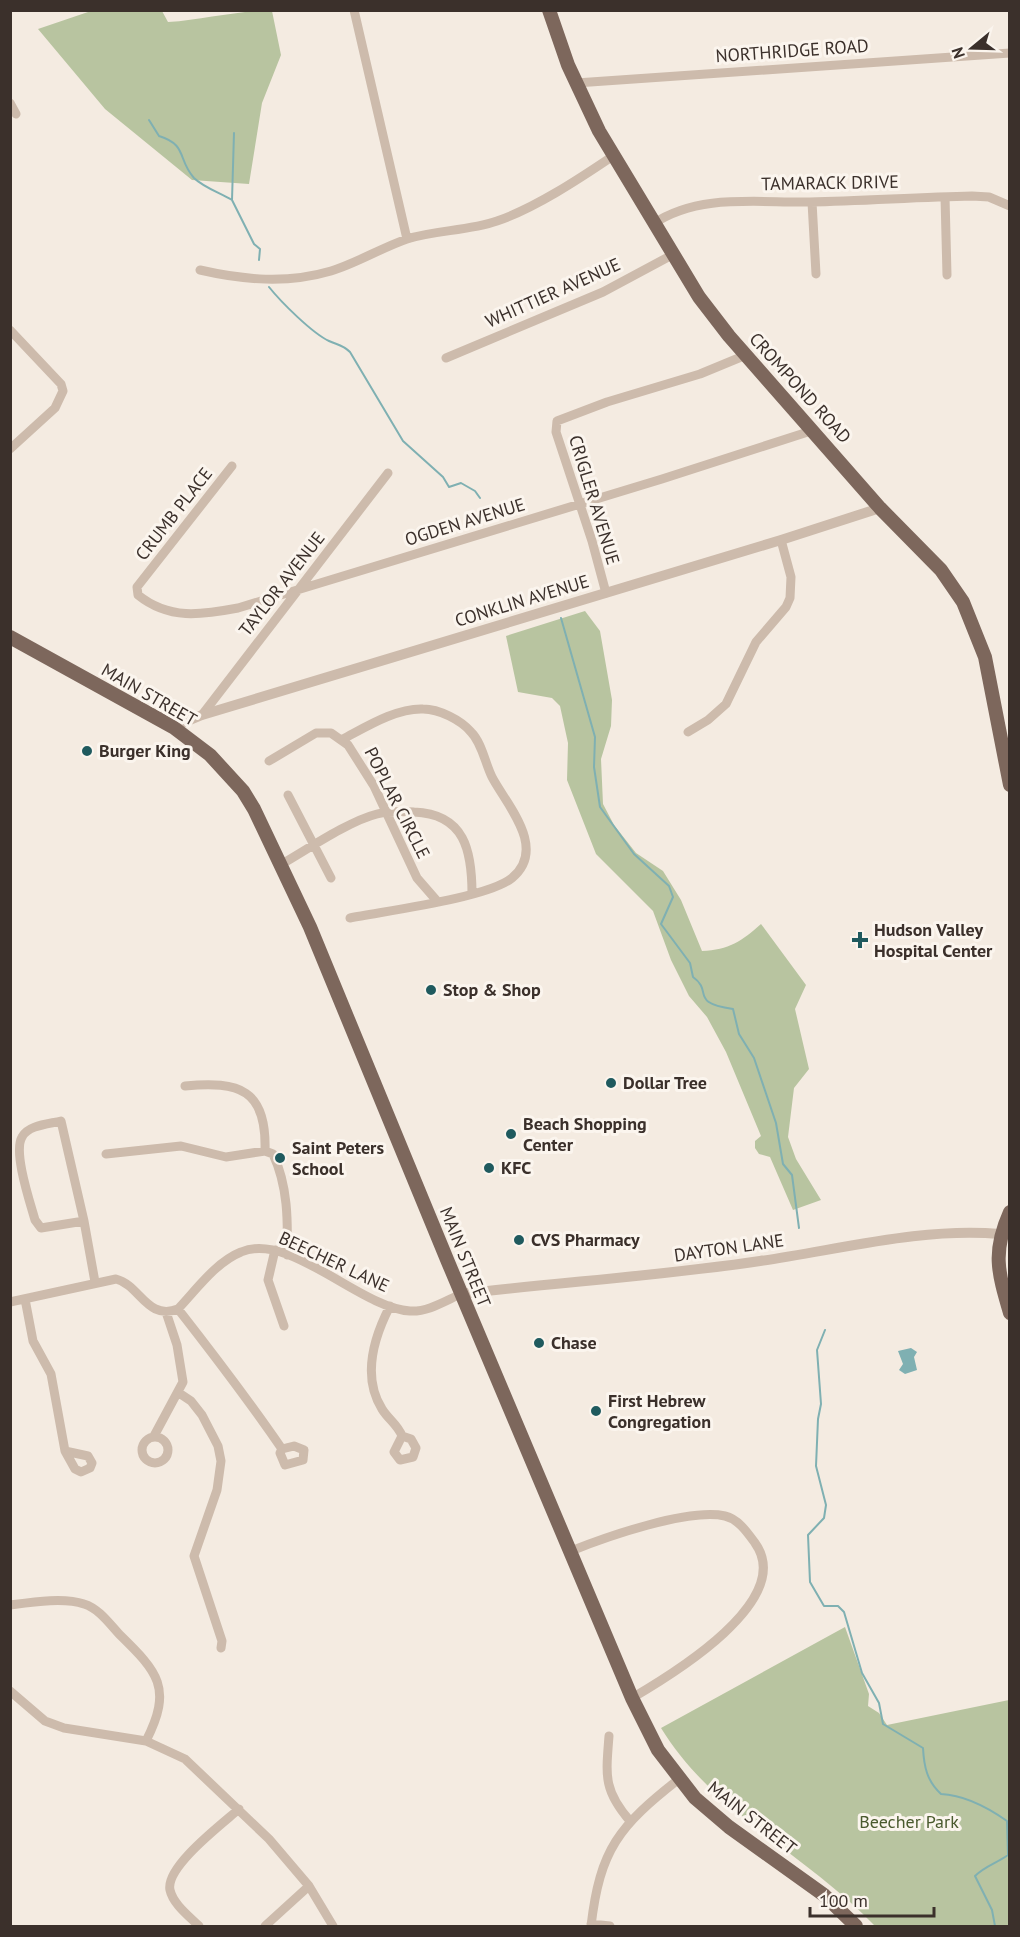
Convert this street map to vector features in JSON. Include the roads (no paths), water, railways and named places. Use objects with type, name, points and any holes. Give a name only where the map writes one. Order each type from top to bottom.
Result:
[{"type":"main road","name":"CROMPOND ROAD","points":[[549,10],[576,83],[613,156],[672,255],[713,317],[880,507],[941,570],[972,618],[990,675],[1010,785]]},
{"type":"main road","name":"MAIN STREET","points":[[10,637],[173,727],[210,755],[243,791],[282,864],[570,1551],[633,1698],[658,1750],[679,1779],[729,1827],[824,1894],[856,1926]]},
{"type":"main road","points":[[1010,1212],[1000,1234],[998,1261],[1010,1313]]},
{"type":"street","points":[[354,10],[407,239]]},
{"type":"street","name":"NORTHRIDGE ROAD","points":[[576,83],[1010,53]]},
{"type":"street","points":[[10,103],[15,114]]},
{"type":"street","points":[[200,270],[230,277],[267,280],[301,278],[332,270],[407,239],[475,226],[520,212],[613,156]]},
{"type":"street","points":[[945,196],[946,275]]},
{"type":"street","name":"TAMARACK DRIVE","points":[[653,224],[684,210],[706,204],[945,196],[989,197],[1010,206]]},
{"type":"street","points":[[812,202],[816,274]]},
{"type":"street","name":"WHITTIER AVENUE","points":[[447,358],[603,292],[672,255]]},
{"type":"street","points":[[10,330],[61,384],[63,391],[55,408],[10,449]]},
{"type":"street","name":"CRIGLER AVENUE","points":[[606,593],[556,432],[557,421],[700,374],[746,355]]},
{"type":"street","name":"OGDEN AVENUE","points":[[141,582],[137,591],[146,601],[165,610],[188,615],[238,608],[814,430]]},
{"type":"street","name":"CRUMB PLACE","points":[[141,582],[232,466]]},
{"type":"street","name":"TAYLOR AVENUE","points":[[202,715],[388,473]]},
{"type":"street","name":"CONKLIN AVENUE","points":[[173,727],[202,715],[781,540],[880,507]]},
{"type":"street","points":[[688,732],[708,720],[726,704],[756,642],[786,607],[792,588],[781,540]]},
{"type":"street","name":"POPLAR CIRCLE","points":[[350,918],[437,901],[472,894],[501,886],[514,876],[525,855],[525,843],[519,817],[493,779],[473,733],[463,724],[444,714],[423,709],[394,715],[343,739],[366,773],[417,878],[437,901]]},
{"type":"street","points":[[269,761],[316,733],[324,731],[343,739]]},
{"type":"street","points":[[288,795],[331,878]]},
{"type":"street","points":[[282,864],[362,820],[385,813],[429,813],[451,824],[467,848],[472,871],[472,894]]},
{"type":"street","points":[[185,1086],[222,1084],[243,1091],[255,1101],[260,1113],[265,1152]]},
{"type":"street","points":[[84,1221],[41,1228],[35,1220],[18,1152],[21,1137],[28,1130],[61,1121],[84,1221],[95,1282]]},
{"type":"street","points":[[106,1154],[181,1146],[226,1157],[265,1152],[273,1154],[283,1182],[288,1221],[287,1255]]},
{"type":"street","name":"DAYTON LANE","points":[[461,1294],[719,1267],[905,1239],[971,1233],[1000,1234]]},
{"type":"street","name":"BEECHER LANE","points":[[178,1310],[229,1258],[256,1248],[275,1250],[287,1255],[390,1306],[416,1311],[461,1294]]},
{"type":"street","points":[[275,1250],[268,1280],[285,1326]]},
{"type":"street","points":[[10,1302],[116,1279],[124,1281],[148,1306],[166,1312],[178,1310],[206,1349],[239,1386],[282,1449]]},
{"type":"street","points":[[25,1299],[33,1341],[51,1374],[65,1451]]},
{"type":"street","points":[[390,1306],[375,1346],[371,1381],[382,1410],[402,1436]]},
{"type":"street","points":[[154,1436],[183,1382],[166,1312]]},
{"type":"street","points":[[179,1393],[191,1401],[202,1415],[218,1446],[221,1461],[217,1490],[194,1556],[222,1641],[221,1648]]},
{"type":"street","points":[[570,1551],[644,1526],[712,1515],[736,1521],[757,1545],[762,1555],[764,1579],[751,1603],[713,1643],[633,1698]]},
{"type":"street","points":[[10,1605],[72,1602],[84,1604],[97,1611],[148,1664],[159,1681],[161,1701],[146,1741]]},
{"type":"street","points":[[10,1691],[45,1721],[64,1728],[146,1741],[185,1759],[239,1809],[309,1886],[333,1926]]},
{"type":"street","points":[[609,1736],[607,1786],[616,1805],[630,1821]]},
{"type":"street","points":[[610,1926],[591,1925],[600,1873],[607,1855],[630,1821],[679,1779]]},
{"type":"street","points":[[199,1926],[173,1898],[170,1881],[176,1867],[239,1809]]},
{"type":"street","points":[[265,1926],[309,1886]]},
{"type":"water","points":[[911,1348],[917,1352],[914,1357],[917,1370],[905,1374],[899,1370],[903,1364],[898,1351]]},
{"type":"waterway","points":[[149,120],[159,136],[178,148],[194,178],[232,200]]},
{"type":"waterway","points":[[234,133],[232,200],[254,244],[260,249],[259,260]]},
{"type":"waterway","points":[[269,287],[314,331],[350,352],[403,441],[443,477],[449,487],[461,483],[475,491],[480,498]]},
{"type":"waterway","points":[[561,618],[595,737],[594,767],[600,807],[634,854],[669,886],[673,897],[661,924],[690,963],[693,977],[702,987],[706,1000],[733,1009],[739,1034],[754,1058],[776,1123],[783,1164],[792,1175],[799,1228]]},
{"type":"waterway","points":[[825,1330],[817,1350],[821,1404],[816,1466],[826,1505],[824,1518],[808,1535],[810,1582],[824,1606],[838,1606],[844,1612],[862,1673],[879,1703],[883,1724],[923,1748],[927,1773],[936,1789],[941,1794],[976,1803],[1007,1821],[1008,1855],[975,1876],[992,1910],[995,1926]]},
{"type":"place","name":"Burger King","points":[[87,751]]},
{"type":"place","name":"Hudson Valley Hospital Center","points":[[860,940]]},
{"type":"place","name":"Stop & Shop","points":[[431,990]]},
{"type":"place","name":"Dollar Tree","points":[[611,1083]]},
{"type":"place","name":"Beach Shopping Center","points":[[511,1134]]},
{"type":"place","name":"Saint Peters School","points":[[280,1158]]},
{"type":"place","name":"KFC","points":[[489,1168]]},
{"type":"place","name":"CVS Pharmacy","points":[[519,1240]]},
{"type":"place","name":"Chase","points":[[539,1343]]},
{"type":"place","name":"First Hebrew Congregation","points":[[596,1411]]},
{"type":"park label","name":"Beecher Park","points":[[909,1822]]}]
